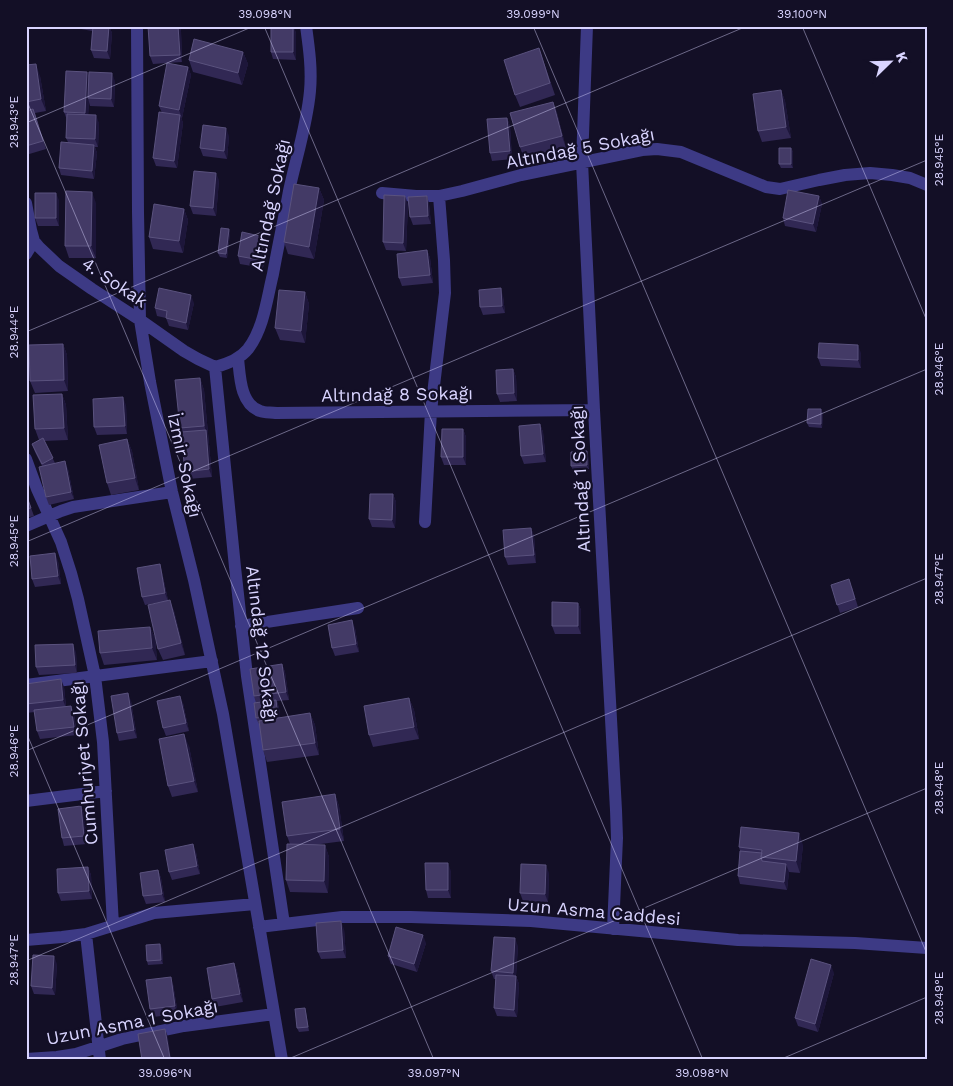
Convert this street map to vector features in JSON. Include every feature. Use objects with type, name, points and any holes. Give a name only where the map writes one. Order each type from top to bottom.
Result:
[{"type":"street","name":"İzmir Sokağı","points":[[138,26],[140,320],[150,382],[172,492],[194,580],[223,714],[282,1060]]},
{"type":"street","name":"Altındağ Sokağı","points":[[238,358],[248,350],[254,339],[266,304],[306,117],[311,66],[306,26]]},
{"type":"street","name":"Altındağ 1 Sokağı","points":[[587,26],[582,162],[616,810],[612,929]]},
{"type":"street","name":"Altındağ 5 Sokağı","points":[[382,193],[439,196],[521,175],[642,150],[657,149],[681,152],[738,177],[766,187],[780,189],[845,175],[870,173],[910,178],[927,185]]},
{"type":"street","points":[[425,522],[431,412],[445,293],[439,196]]},
{"type":"street","points":[[26,203],[34,241],[26,254]]},
{"type":"street","name":"4. Sokak","points":[[34,241],[59,266],[92,289],[198,359],[215,366]]},
{"type":"street","points":[[215,366],[226,364],[238,358]]},
{"type":"street","name":"Altındağ 8 Sokağı","points":[[238,358],[244,394],[252,406],[261,411],[276,413],[594,410]]},
{"type":"street","name":"Altındağ 12 Sokağı","points":[[215,366],[247,676],[284,924]]},
{"type":"street","name":"Cumhuriyet Sokağı","points":[[26,459],[61,542],[74,581],[95,676],[103,742],[113,925]]},
{"type":"street","points":[[26,526],[72,508],[172,492]]},
{"type":"street","points":[[241,626],[358,608]]},
{"type":"street","points":[[26,685],[212,661]]},
{"type":"street","points":[[26,801],[106,791]]},
{"type":"street","points":[[26,940],[86,934],[154,913],[255,904]]},
{"type":"street","name":"Uzun Asma Caddesi","points":[[259,927],[342,917],[412,917],[531,921],[738,940],[855,943],[927,948]]},
{"type":"street","points":[[86,934],[99,1053]]},
{"type":"street","name":"Uzun Asma 1 Sokağı","points":[[26,1059],[99,1053],[122,1039],[184,1026],[274,1014]]},
{"type":"building","points":[[93,26],[109,26],[107,51],[91,50]]},
{"type":"building","points":[[148,26],[178,26],[180,55],[150,56]]},
{"type":"building","points":[[271,26],[293,26],[293,52],[271,52]]},
{"type":"building","points":[[194,39],[243,52],[238,73],[189,60]]},
{"type":"building","points":[[539,48],[550,83],[515,95],[504,60]]},
{"type":"building","points":[[167,63],[188,67],[179,110],[159,106]]},
{"type":"building","points":[[36,64],[41,99],[26,102],[26,65]]},
{"type":"building","points":[[66,71],[87,72],[85,113],[64,112]]},
{"type":"building","points":[[89,72],[112,73],[111,99],[88,98]]},
{"type":"building","points":[[781,90],[786,127],[758,131],[753,94]]},
{"type":"building","points":[[553,102],[562,136],[520,147],[510,113]]},
{"type":"building","points":[[33,109],[43,141],[26,146],[26,111]]},
{"type":"building","points":[[159,112],[180,115],[174,161],[153,158]]},
{"type":"building","points":[[67,114],[96,115],[95,139],[66,138]]},
{"type":"building","points":[[507,118],[510,151],[490,153],[487,119]]},
{"type":"building","points":[[203,125],[226,128],[224,151],[200,148]]},
{"type":"building","points":[[61,142],[94,145],[92,171],[59,168]]},
{"type":"building","points":[[779,148],[791,148],[791,164],[779,164]]},
{"type":"building","points":[[194,171],[216,173],[213,208],[190,206]]},
{"type":"building","points":[[294,184],[319,188],[309,247],[284,242]]},
{"type":"building","points":[[788,190],[819,196],[813,224],[783,218]]},
{"type":"building","points":[[66,191],[92,192],[91,246],[65,246]]},
{"type":"building","points":[[35,193],[56,193],[56,218],[35,218]]},
{"type":"building","points":[[384,195],[405,196],[403,243],[383,242]]},
{"type":"building","points":[[427,196],[428,216],[410,217],[408,197]]},
{"type":"building","points":[[154,204],[184,209],[179,241],[149,237]]},
{"type":"building","points":[[221,228],[229,229],[226,254],[218,253]]},
{"type":"building","points":[[242,232],[264,237],[260,260],[238,256]]},
{"type":"building","points":[[427,250],[430,275],[399,278],[397,254]]},
{"type":"building","points":[[159,288],[191,295],[186,323],[166,318],[167,311],[155,308]]},
{"type":"building","points":[[501,288],[502,306],[480,307],[479,290]]},
{"type":"building","points":[[279,290],[305,292],[301,331],[275,328]]},
{"type":"building","points":[[819,343],[858,345],[858,360],[818,358]]},
{"type":"building","points":[[63,344],[64,380],[30,381],[29,345]]},
{"type":"building","points":[[513,369],[514,393],[497,394],[496,370]]},
{"type":"building","points":[[200,378],[204,426],[180,428],[175,380]]},
{"type":"building","points":[[62,394],[64,428],[35,429],[33,395]]},
{"type":"building","points":[[123,397],[125,426],[94,427],[93,399]]},
{"type":"building","points":[[808,409],[821,409],[821,424],[807,423]]},
{"type":"building","points":[[540,424],[543,454],[521,456],[519,426]]},
{"type":"building","points":[[442,429],[463,429],[463,457],[441,457]]},
{"type":"building","points":[[206,430],[209,469],[185,472],[181,432]]},
{"type":"building","points":[[43,438],[53,458],[42,464],[32,444]]},
{"type":"building","points":[[127,439],[135,478],[107,483],[99,445]]},
{"type":"building","points":[[587,451],[587,465],[571,466],[571,452]]},
{"type":"building","points":[[65,461],[71,492],[46,497],[39,467]]},
{"type":"building","points":[[26,494],[31,508],[26,509]]},
{"type":"building","points":[[370,494],[393,494],[392,520],[369,519]]},
{"type":"building","points":[[531,528],[534,555],[505,557],[503,530]]},
{"type":"building","points":[[55,553],[58,576],[32,579],[30,556]]},
{"type":"building","points":[[160,564],[165,593],[142,597],[137,568]]},
{"type":"building","points":[[849,579],[855,599],[837,605],[831,585]]},
{"type":"building","points":[[170,600],[181,643],[158,649],[148,605]]},
{"type":"building","points":[[552,602],[578,603],[578,626],[552,626]]},
{"type":"building","points":[[352,620],[356,644],[332,648],[328,625]]},
{"type":"building","points":[[150,627],[152,648],[100,653],[98,631]]},
{"type":"building","points":[[73,644],[75,665],[36,667],[35,645]]},
{"type":"building","points":[[282,664],[286,692],[254,696],[250,669]]},
{"type":"building","points":[[61,679],[63,700],[26,704],[26,684]]},
{"type":"building","points":[[128,693],[134,730],[117,733],[111,696]]},
{"type":"building","points":[[180,696],[186,723],[163,728],[157,701]]},
{"type":"building","points":[[409,698],[414,727],[369,735],[364,706]]},
{"type":"building","points":[[276,700],[278,716],[256,718],[254,703]]},
{"type":"building","points":[[71,706],[74,727],[37,731],[34,710]]},
{"type":"building","points":[[310,713],[315,743],[263,750],[259,721]]},
{"type":"building","points":[[184,734],[194,781],[168,786],[159,739]]},
{"type":"building","points":[[335,794],[340,829],[287,836],[282,802]]},
{"type":"building","points":[[81,806],[84,836],[62,838],[58,809]]},
{"type":"building","points":[[741,827],[799,833],[796,861],[761,857],[762,850],[739,847]]},
{"type":"building","points":[[193,844],[197,866],[169,872],[165,850]]},
{"type":"building","points":[[287,844],[325,845],[324,881],[286,880]]},
{"type":"building","points":[[740,851],[762,853],[762,861],[786,864],[784,882],[738,876]]},
{"type":"building","points":[[425,863],[448,863],[448,890],[426,890]]},
{"type":"building","points":[[521,864],[546,865],[545,894],[520,893]]},
{"type":"building","points":[[88,867],[89,891],[58,893],[57,869]]},
{"type":"building","points":[[158,870],[162,894],[143,896],[140,873]]},
{"type":"building","points":[[341,921],[343,950],[318,952],[316,923]]},
{"type":"building","points":[[396,927],[423,935],[414,964],[388,956]]},
{"type":"building","points":[[494,937],[515,938],[513,973],[491,971]]},
{"type":"building","points":[[160,944],[161,960],[147,961],[146,945]]},
{"type":"building","points":[[33,955],[54,956],[52,988],[31,986]]},
{"type":"building","points":[[811,959],[831,965],[815,1024],[795,1018]]},
{"type":"building","points":[[234,963],[240,994],[212,999],[207,968]]},
{"type":"building","points":[[496,975],[516,976],[514,1010],[494,1008]]},
{"type":"building","points":[[171,977],[175,1006],[150,1009],[146,980]]},
{"type":"building","points":[[305,1008],[308,1027],[297,1028],[295,1009]]},
{"type":"building","points":[[165,1029],[170,1058],[142,1060],[138,1034]]}]
